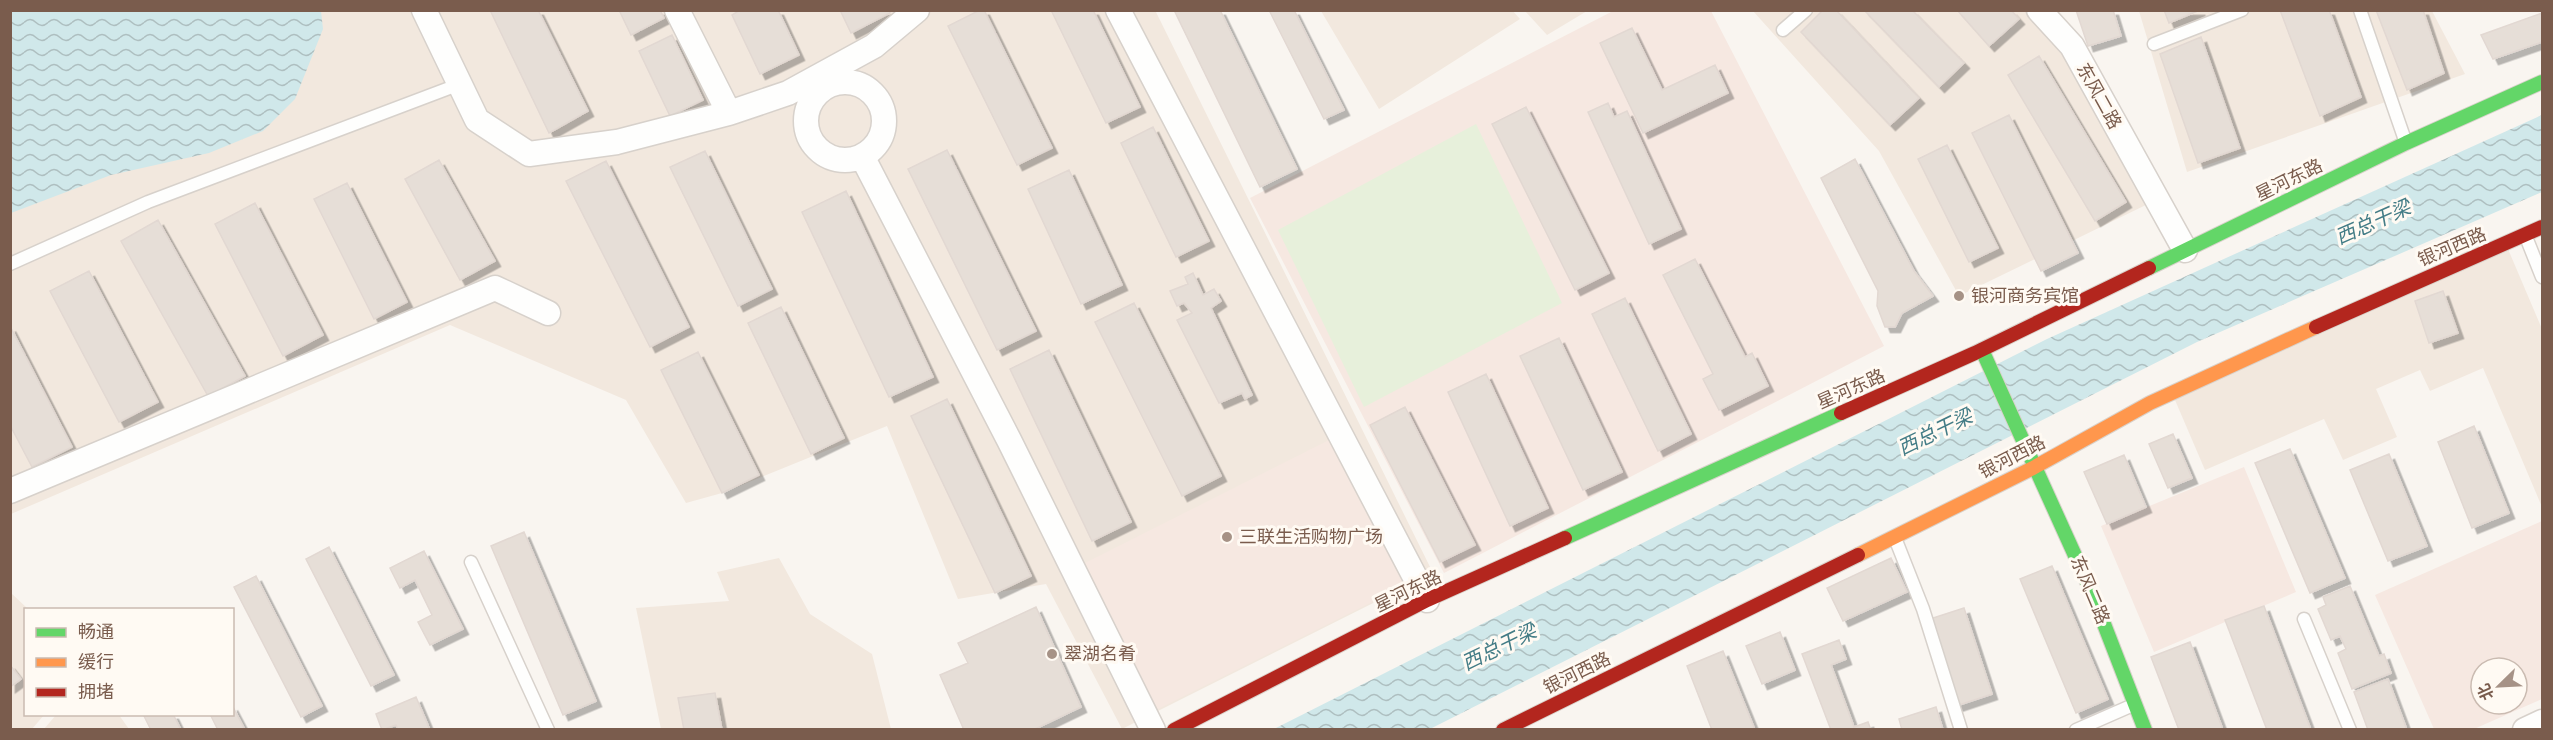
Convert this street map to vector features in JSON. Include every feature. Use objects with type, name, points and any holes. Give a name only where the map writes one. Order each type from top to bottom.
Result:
[{"type":"street","points":[[424,10],[477,120],[529,154],[617,142],[729,113],[788,93],[874,46],[917,10]]},
{"type":"street","points":[[677,10],[729,113]]},
{"type":"street","points":[[1118,10],[1427,600]]},
{"type":"street","name":"东风二路","points":[[2039,10],[2072,46],[2186,250]]},
{"type":"street","name":"星河东路","points":[[1174,729],[1427,600],[1982,350],[2406,143],[2542,82]]},
{"type":"street","points":[[863,158],[1009,440],[1153,729]]},
{"type":"street","name":"银河西路","points":[[1503,729],[2037,466],[2150,403],[2365,304],[2542,227]]},
{"type":"street","points":[[10,491],[495,288],[548,313]]},
{"type":"street","name":"东风二路","points":[[1982,350],[2031,451],[2092,593],[2145,729]]},
{"type":"street","points":[[2525,729],[2542,722]]},
{"type":"lane","points":[[1783,30],[1806,10]]},
{"type":"lane","points":[[2154,44],[2242,10]]},
{"type":"lane","points":[[2360,10],[2406,143]]},
{"type":"lane","points":[[10,264],[148,202],[460,84]]},
{"type":"lane","points":[[2525,235],[2542,278]]},
{"type":"lane","points":[[1894,537],[1923,609],[1961,729]]},
{"type":"lane","points":[[471,562],[548,729]]},
{"type":"lane","points":[[2304,619],[2350,729]]},
{"type":"lane","points":[[2076,729],[2135,704]]},
{"type":"shaded area","points":[[1155,10],[1433,573],[1122,729],[1046,584],[958,599],[887,426],[722,493],[686,503],[626,400],[450,325],[11,514],[11,11]]},
{"type":"shaded area","points":[[1512,10],[1520,19],[1379,109],[1321,11]]},
{"type":"shaded area","points":[[1525,11],[1587,11],[1547,35]]},
{"type":"shaded area","points":[[1613,11],[1711,11],[1884,346],[1444,573],[1250,198]]},
{"type":"shaded area","points":[[1753,11],[2027,11],[2079,70],[2152,202],[1959,296],[1879,151]]},
{"type":"shaded area","points":[[2139,11],[2432,11],[2465,74],[2187,172]]},
{"type":"shaded area","points":[[2508,249],[2542,329],[2542,507],[2483,368],[2430,391],[2420,370],[2376,389],[2397,437],[2343,460],[2324,419],[2205,470],[2172,393]]},
{"type":"shaded area","points":[[1333,438],[1406,585],[1156,710],[1083,564]]},
{"type":"shaded area","points":[[2244,467],[2296,592],[2154,652],[2101,526]]},
{"type":"shaded area","points":[[2542,521],[2542,699],[2529,705],[2529,656],[2469,656],[2469,716],[2503,716],[2474,729],[2434,729],[2375,595]]},
{"type":"shaded area","points":[[779,558],[810,614],[872,654],[891,729],[661,729],[636,608],[729,601],[717,572]]},
{"type":"shaded area","points":[[10,592],[27,608],[24,608],[24,716],[43,716],[32,729],[11,729]]},
{"type":"shaded area","points":[[55,716],[120,716],[129,729],[44,729]]},
{"type":"green space","points":[[1476,124],[1562,303],[1364,407],[1278,230]]},
{"type":"water","points":[[11,10],[321,11],[323,29],[295,99],[263,131],[209,153],[111,175],[11,213]]},
{"type":"water","name":"西总干梁","points":[[2542,115],[2542,192],[2197,342],[1430,729],[1272,730],[2047,339]]},
{"type":"building","points":[[490,10],[538,10],[588,111],[549,133]]},
{"type":"building","points":[[619,10],[660,10],[664,18],[631,35]]},
{"type":"building","points":[[740,10],[778,10],[799,55],[760,74],[732,15]]},
{"type":"building","points":[[840,10],[889,10],[890,13],[851,33]]},
{"type":"building","points":[[984,10],[1052,148],[1017,165],[948,26]]},
{"type":"building","points":[[1051,10],[1093,10],[1140,107],[1106,123]]},
{"type":"building","points":[[1174,10],[1220,10],[1297,169],[1260,187]]},
{"type":"building","points":[[1269,10],[1294,10],[1344,110],[1324,119]]},
{"type":"building","points":[[1823,10],[1836,10],[1919,98],[1890,125],[1801,32]]},
{"type":"building","points":[[1864,10],[1912,10],[1964,63],[1939,87]]},
{"type":"building","points":[[1957,10],[2011,10],[2019,19],[1989,46]]},
{"type":"building","points":[[2076,10],[2113,10],[2121,36],[2088,46]]},
{"type":"building","points":[[2164,10],[2200,10],[2169,23]]},
{"type":"building","points":[[2280,10],[2329,10],[2361,97],[2320,116]]},
{"type":"building","points":[[2376,10],[2423,10],[2444,73],[2407,90]]},
{"type":"building","points":[[2542,13],[2542,42],[2493,59],[2481,35]]},
{"type":"building","points":[[1632,28],[1662,90],[1715,65],[1728,93],[1643,133],[1600,43]]},
{"type":"building","points":[[672,35],[703,100],[670,116],[639,51]]},
{"type":"building","points":[[2201,37],[2240,148],[2198,163],[2160,54]]},
{"type":"building","points":[[2039,56],[2126,202],[2095,221],[2008,75]]},
{"type":"building","points":[[1608,103],[1614,117],[1627,111],[1681,229],[1649,244],[1588,112]]},
{"type":"building","points":[[1526,107],[1609,273],[1575,290],[1492,124]]},
{"type":"building","points":[[2009,115],[2078,253],[2041,271],[1972,133]]},
{"type":"building","points":[[1153,127],[1209,241],[1176,257],[1121,143]]},
{"type":"building","points":[[1947,145],[1998,248],[1969,262],[1918,159]]},
{"type":"building","points":[[947,150],[1036,331],[997,350],[908,169]]},
{"type":"building","points":[[705,151],[772,289],[738,306],[670,167]]},
{"type":"building","points":[[1855,159],[1914,271],[1933,296],[1902,313],[1895,327],[1885,327],[1877,306],[1878,291],[1821,178]]},
{"type":"building","points":[[439,160],[495,261],[460,280],[405,179]]},
{"type":"building","points":[[606,161],[689,327],[650,347],[566,181]]},
{"type":"building","points":[[1069,170],[1122,285],[1081,304],[1028,189]]},
{"type":"building","points":[[347,183],[407,302],[374,319],[314,199]]},
{"type":"building","points":[[846,191],[933,377],[889,397],[802,212]]},
{"type":"building","points":[[255,203],[323,335],[283,356],[215,224]]},
{"type":"building","points":[[158,220],[245,376],[208,396],[121,241]]},
{"type":"building","points":[[1695,259],[1745,357],[1752,353],[1768,386],[1719,410],[1703,379],[1713,374],[1663,275]]},
{"type":"building","points":[[89,271],[158,402],[119,422],[50,291]]},
{"type":"building","points":[[1193,273],[1203,295],[1214,289],[1221,301],[1211,308],[1252,395],[1245,399],[1242,393],[1219,403],[1177,320],[1192,313],[1184,303],[1177,306],[1170,291],[1188,284],[1185,277]]},
{"type":"building","points":[[2443,291],[2458,333],[2429,343],[2415,301]]},
{"type":"building","points":[[1625,298],[1691,434],[1658,451],[1592,314]]},
{"type":"building","points":[[1134,303],[1221,476],[1182,496],[1095,322]]},
{"type":"building","points":[[781,307],[844,438],[811,454],[748,323]]},
{"type":"building","points":[[10,326],[72,447],[32,467],[10,425]]},
{"type":"building","points":[[1559,338],[1622,472],[1583,490],[1520,356]]},
{"type":"building","points":[[1049,350],[1131,522],[1092,541],[1010,369]]},
{"type":"building","points":[[698,352],[759,475],[722,493],[661,370]]},
{"type":"building","points":[[1486,374],[1548,508],[1510,526],[1448,392]]},
{"type":"building","points":[[947,399],[1031,576],[995,593],[911,416]]},
{"type":"building","points":[[1405,407],[1475,545],[1440,562],[1370,425]]},
{"type":"building","points":[[2474,426],[2509,513],[2472,528],[2438,442]]},
{"type":"building","points":[[2173,434],[2192,478],[2168,488],[2149,444]]},
{"type":"building","points":[[2290,449],[2345,578],[2310,593],[2255,463]]},
{"type":"building","points":[[2389,454],[2427,546],[2388,561],[2350,470]]},
{"type":"building","points":[[2124,455],[2146,507],[2107,524],[2084,472]]},
{"type":"building","points":[[524,532],[596,701],[563,715],[491,546]]},
{"type":"building","points":[[329,547],[394,675],[371,686],[306,559]]},
{"type":"building","points":[[424,551],[463,629],[430,645],[418,622],[432,615],[415,580],[400,588],[390,568]]},
{"type":"building","points":[[1891,558],[1907,592],[1843,621],[1827,588]]},
{"type":"building","points":[[2052,566],[2108,699],[2076,713],[2020,579]]},
{"type":"building","points":[[256,576],[322,706],[301,717],[234,587]]},
{"type":"building","points":[[2350,586],[2379,656],[2384,654],[2391,673],[2352,689],[2338,653],[2346,649],[2340,636],[2331,640],[2318,609],[2326,605],[2323,597]]},
{"type":"building","points":[[2264,606],[2311,730],[2267,730],[2225,620]]},
{"type":"building","points":[[1036,607],[1081,707],[1033,730],[964,730],[940,675],[968,663],[958,643]]},
{"type":"building","points":[[1964,608],[1992,694],[1956,706],[1927,620]]},
{"type":"building","points":[[1780,632],[1795,670],[1762,684],[1746,646]]},
{"type":"building","points":[[1839,640],[1846,659],[1831,665],[1854,727],[1868,722],[1871,730],[1831,730],[1802,654]]},
{"type":"building","points":[[2190,642],[2223,730],[2179,730],[2151,657]]},
{"type":"building","points":[[1723,651],[1755,730],[1712,730],[1687,666]]},
{"type":"building","points":[[10,665],[21,679],[10,687]]},
{"type":"building","points":[[2388,679],[2407,730],[2368,730],[2354,692]]},
{"type":"building","points":[[715,693],[722,730],[684,730],[678,698]]},
{"type":"building","points":[[416,697],[430,730],[398,730],[396,725],[382,730],[376,714]]},
{"type":"building","points":[[1936,707],[1943,730],[1902,730],[1899,719]]},
{"type":"building","points":[[234,709],[245,730],[218,730],[211,716],[234,716]]},
{"type":"building","points":[[144,716],[174,716],[181,730],[151,730]]},
{"type":"traffic: fast","points":[[2149,268],[2406,143],[2542,82]]},
{"type":"traffic: fast","points":[[1982,350],[2092,593],[2145,730]]},
{"type":"traffic: fast","points":[[1565,538],[1841,413]]},
{"type":"traffic: slow","points":[[1858,555],[2033,468],[2150,403],[2316,327]]},
{"type":"traffic: jam","points":[[2316,327],[2542,227]]},
{"type":"traffic: jam","points":[[1841,413],[1975,353],[2149,268]]},
{"type":"traffic: jam","points":[[1174,730],[1427,600],[1565,538]]},
{"type":"traffic: jam","points":[[1503,730],[1858,555]]},
{"type":"place","name":"银河商务宾馆","points":[[1959,296]]},
{"type":"place","name":"三联生活购物广场","points":[[1227,537]]},
{"type":"place","name":"翠湖名肴","points":[[1052,654]]}]
